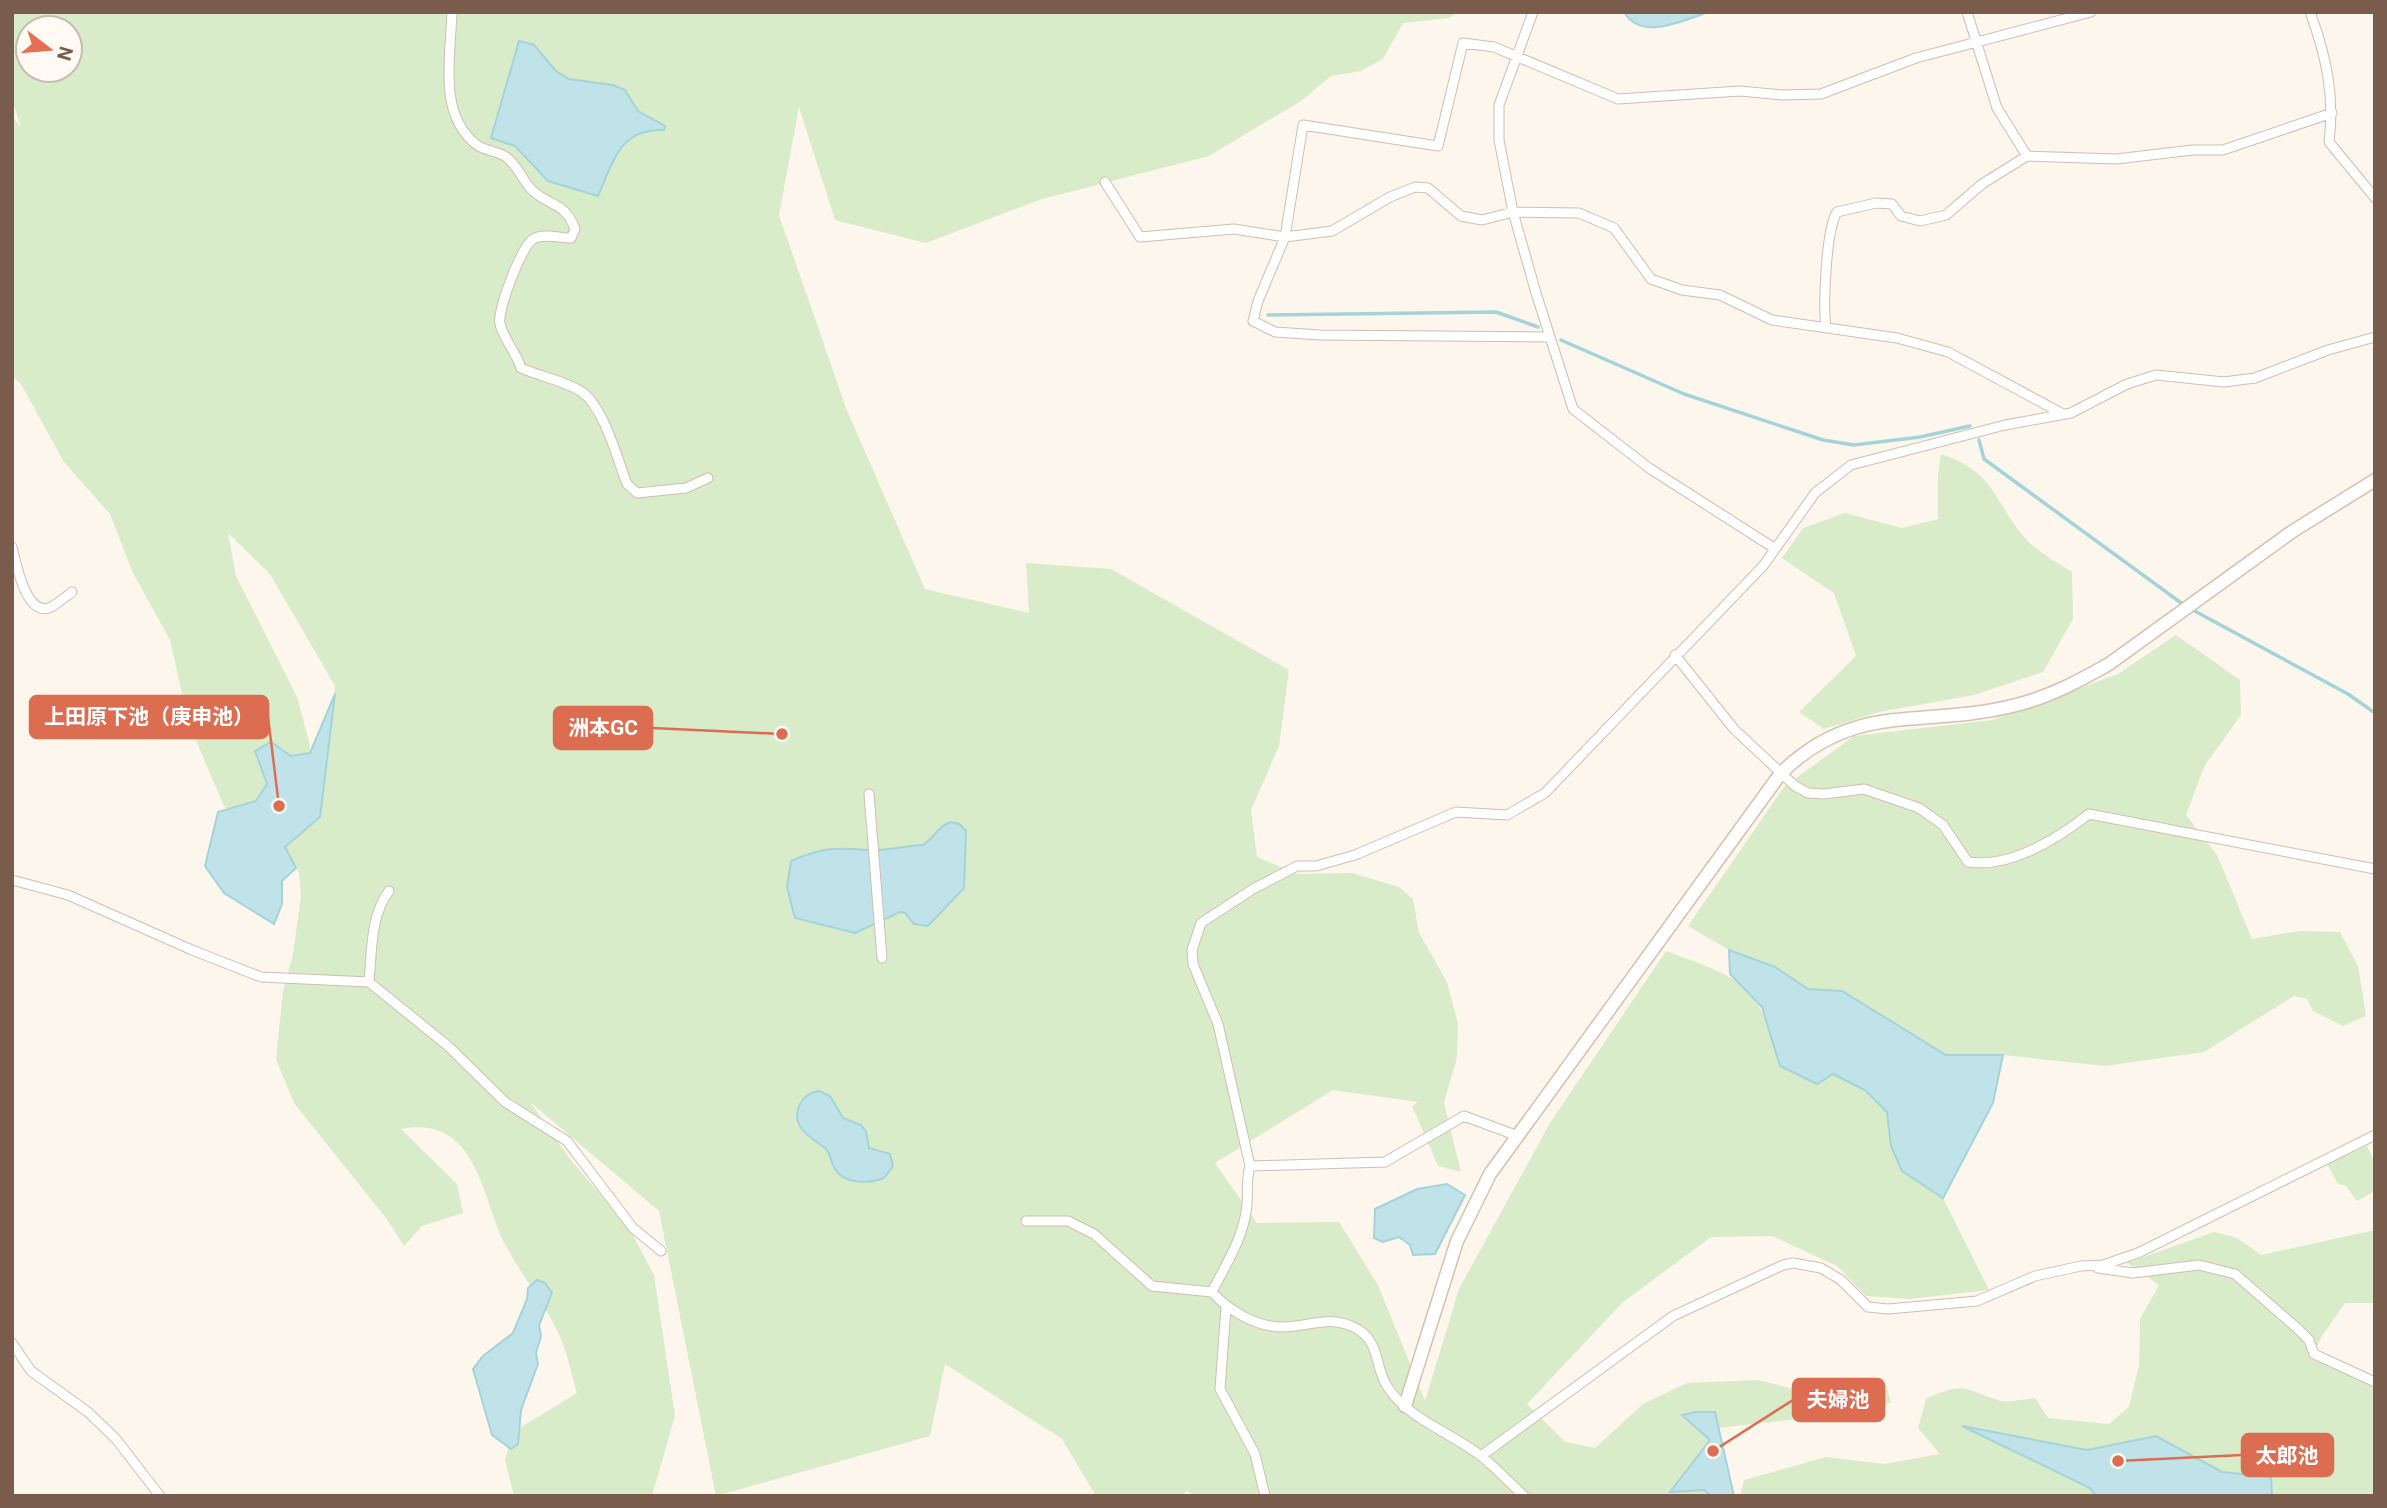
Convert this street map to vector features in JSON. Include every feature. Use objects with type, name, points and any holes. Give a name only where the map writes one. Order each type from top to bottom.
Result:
[{"type":"street","points":[[452,12],[449,66],[451,102],[462,129],[477,146],[507,157],[534,192],[555,202],[570,216],[575,229],[571,238],[542,236],[532,240],[521,254],[500,306],[499,321],[504,336],[516,352],[521,368],[545,374],[576,389],[596,405],[627,484],[637,492],[686,488],[708,478]]},
{"type":"street","points":[[1533,12],[1499,104],[1499,140],[1513,212],[1573,409],[1649,468],[1774,548]]},
{"type":"street","points":[[1968,12],[1997,108],[2027,156]]},
{"type":"street","points":[[1550,337],[1275,332],[1253,321],[1258,301],[1285,237],[1303,125],[1438,146],[1463,43],[1494,47],[1618,99],[1740,90],[1795,95],[1821,94],[1916,58],[2091,12]]},
{"type":"street","points":[[2310,12],[2324,51],[2332,113],[2329,142],[2375,198]]},
{"type":"street","points":[[1826,327],[1824,311],[1828,244],[1832,220],[1837,212],[1876,203],[1892,204],[1901,216],[1920,221],[1946,215],[1982,184],[2027,156],[2116,159],[2193,150],[2223,150],[2332,113]]},
{"type":"street","points":[[1105,182],[1140,237],[1234,229],[1285,237],[1332,231],[1390,197],[1415,187],[1429,188],[1461,216],[1482,220],[1513,212],[1579,212],[1614,228],[1651,279],[1682,290],[1720,295],[1772,320],[1897,338],[1948,352],[2063,414]]},
{"type":"street","points":[[1212,1292],[1236,1246],[1247,1206],[1246,1180],[1250,1166],[1218,1024],[1193,964],[1192,950],[1202,923],[1253,889],[1297,866],[1316,866],[1355,855],[1456,812],[1507,815],[1534,801],[1545,793],[1763,566],[1815,493],[1851,465],[2005,425],[2063,414],[2127,384],[2156,375],[2224,382],[2255,378],[2328,350],[2375,337]]},
{"type":"street","points":[[1405,1406],[1457,1241],[1490,1174],[1780,774],[1801,754],[1855,726],[2014,706],[2077,682],[2109,664],[2293,531],[2375,480]]},
{"type":"street","points":[[12,547],[21,580],[31,601],[39,608],[48,608],[72,592]]},
{"type":"street","points":[[1675,655],[1734,729],[1780,774],[1808,793],[1824,794],[1864,789],[1919,808],[1943,825],[1968,862],[1986,864],[2017,858],[2089,814],[2375,869]]},
{"type":"street","points":[[869,794],[883,958]]},
{"type":"street","points":[[12,880],[68,895],[133,921],[191,950],[261,977],[369,982],[448,1046],[505,1102],[567,1141],[633,1228],[661,1251]]},
{"type":"street","points":[[369,982],[375,922],[380,902],[389,891]]},
{"type":"street","points":[[1250,1166],[1385,1162],[1464,1116],[1518,1136]]},
{"type":"street","points":[[1480,1455],[1673,1316],[1783,1265],[1793,1263],[1821,1268],[1841,1280],[1868,1307],[1888,1309],[1977,1301],[2035,1276],[2081,1266],[2103,1265],[2138,1253],[2375,1135]]},
{"type":"street","points":[[1026,1221],[1068,1221],[1094,1234],[1152,1286],[1212,1292],[1226,1307],[1267,1326],[1283,1327],[1326,1320],[1346,1323],[1370,1341],[1377,1353],[1386,1386],[1405,1406],[1480,1455],[1524,1496]]},
{"type":"street","points":[[2081,1266],[2133,1273],[2199,1265],[2235,1274],[2297,1328],[2309,1340],[2314,1353],[2375,1382]]},
{"type":"street","points":[[1226,1307],[1220,1389],[1255,1454],[1265,1496]]},
{"type":"street","points":[[12,1343],[31,1371],[88,1412],[116,1439],[160,1496]]},
{"type":"green space","points":[[12,12],[1458,12],[1449,18],[1403,23],[1383,59],[1361,71],[1331,76],[1301,101],[1209,156],[1042,199],[926,243],[835,220],[799,107],[779,215],[846,408],[925,589],[1029,613],[1026,563],[1111,569],[1289,670],[1279,746],[1251,810],[1257,857],[1298,874],[1352,873],[1399,887],[1413,899],[1419,933],[1447,982],[1458,1024],[1457,1057],[1444,1103],[1461,1172],[1438,1166],[1412,1106],[1418,1102],[1333,1090],[1215,1163],[1257,1223],[1339,1222],[1378,1285],[1425,1401],[1459,1289],[1550,1123],[1666,951],[1713,969],[1744,987],[1764,1017],[1780,1066],[1833,1073],[1865,1090],[1887,1112],[1891,1146],[1901,1170],[1943,1198],[1989,1290],[1910,1299],[1866,1296],[1837,1266],[1772,1236],[1711,1237],[1622,1303],[1527,1404],[1565,1442],[1595,1448],[1643,1404],[1687,1383],[1758,1380],[1802,1391],[1886,1385],[1891,1403],[1832,1415],[1718,1428],[1714,1412],[1701,1432],[1710,1440],[1671,1492],[1704,1490],[1711,1496],[1195,1496],[1187,1491],[1181,1496],[1096,1496],[1062,1439],[945,1364],[930,1436],[716,1496],[659,1211],[530,1102],[570,1159],[629,1228],[654,1275],[675,1416],[652,1496],[514,1496],[505,1460],[513,1432],[577,1393],[562,1341],[507,1248],[474,1166],[462,1148],[447,1135],[427,1128],[401,1129],[457,1184],[463,1213],[422,1226],[404,1246],[386,1218],[294,1103],[276,1059],[283,991],[293,954],[301,896],[299,873],[285,847],[252,838],[223,804],[189,724],[170,640],[133,573],[110,514],[64,462],[21,384],[12,376],[12,116],[21,127],[12,99]],"holes":[[[228,533],[270,574],[335,686],[319,819],[310,806],[310,745],[297,697],[236,576]]]},
{"type":"green space","points":[[1941,454],[1959,461],[1983,478],[2029,542],[2072,572],[2073,619],[2043,672],[1974,695],[1879,712],[1824,729],[1799,712],[1856,656],[1834,593],[1782,558],[1803,528],[1845,513],[1902,528],[1938,519]]},
{"type":"green space","points":[[2176,635],[2240,680],[2241,715],[2205,765],[2186,815],[2217,855],[2252,939],[2299,931],[2340,932],[2358,966],[2366,1016],[2343,1026],[2313,1011],[2307,999],[2294,996],[2204,1052],[2105,1066],[2003,1055],[1946,1055],[1842,991],[1808,989],[1775,967],[1729,950],[1688,926],[1784,787],[1854,736],[1992,720],[2118,674]]},
{"type":"green space","points":[[2367,1146],[2375,1163],[2375,1191],[2357,1201],[2345,1185],[2338,1184],[2327,1164]]},
{"type":"green space","points":[[2375,1230],[2375,1303],[2345,1303],[2322,1336],[2311,1359],[2375,1386],[2375,1496],[2272,1496],[2271,1477],[2222,1472],[2156,1436],[2087,1450],[1966,1426],[2090,1488],[2096,1496],[1740,1496],[1744,1480],[1826,1457],[1884,1464],[1940,1454],[1918,1428],[1926,1399],[1958,1388],[2001,1401],[2035,1398],[2048,1418],[2109,1424],[2129,1407],[2139,1366],[2140,1319],[2159,1285],[2127,1263],[2214,1232],[2237,1238],[2261,1255]]},
{"type":"water","points":[[1624,12],[1709,12],[1652,27],[1641,26]]},
{"type":"water","points":[[519,41],[534,45],[556,71],[569,79],[613,85],[625,90],[638,111],[665,126],[664,130],[649,131],[627,141],[614,160],[598,196],[548,181],[515,146],[491,138]]},
{"type":"water","points":[[335,694],[320,817],[285,847],[296,868],[282,881],[282,904],[274,924],[224,893],[205,866],[218,812],[256,801],[267,784],[255,751],[271,742],[291,756],[310,753]]},
{"type":"water","points":[[951,822],[959,824],[966,831],[964,888],[928,926],[914,924],[905,913],[900,912],[855,933],[795,918],[787,887],[791,861],[828,850],[879,850],[922,845]]},
{"type":"water","points":[[1729,950],[1775,967],[1808,989],[1842,991],[1946,1055],[2003,1055],[1993,1103],[1943,1198],[1902,1171],[1891,1146],[1887,1112],[1865,1090],[1833,1074],[1817,1084],[1780,1066],[1762,1007],[1730,974]]},
{"type":"water","points":[[819,1091],[830,1096],[843,1118],[861,1125],[866,1132],[869,1148],[890,1154],[893,1166],[884,1178],[864,1182],[844,1178],[835,1169],[826,1149],[801,1128],[797,1116],[800,1104],[808,1095]]},
{"type":"water","points":[[1447,1184],[1465,1195],[1435,1254],[1413,1255],[1410,1245],[1399,1237],[1383,1242],[1374,1238],[1375,1209],[1417,1189]]},
{"type":"water","points":[[537,1280],[545,1283],[552,1293],[539,1325],[541,1336],[536,1353],[538,1364],[521,1410],[518,1444],[511,1449],[492,1435],[473,1369],[483,1356],[513,1333],[527,1299],[528,1288]]},
{"type":"water","points":[[1715,1412],[1734,1496],[1711,1496],[1704,1490],[1670,1492],[1710,1440],[1682,1415]]},
{"type":"water","points":[[1962,1426],[2087,1450],[2156,1436],[2222,1472],[2271,1477],[2272,1496],[2096,1496],[2090,1488]]},
{"type":"waterway","points":[[1268,315],[1496,312],[1538,327]]},
{"type":"waterway","points":[[1561,340],[1684,394],[1823,440],[1854,445],[1920,437],[1970,426]]},
{"type":"waterway","points":[[1979,440],[1984,459],[2184,605]]},
{"type":"waterway","points":[[2191,609],[2348,694],[2375,713]]},
{"type":"place","name":"洲本GC","points":[[782,734]]},
{"type":"place","name":"上田原下池（庚申池）","points":[[279,806]]},
{"type":"place","name":"夫婦池","points":[[1713,1451]]},
{"type":"place","name":"太郎池","points":[[2118,1461]]}]
